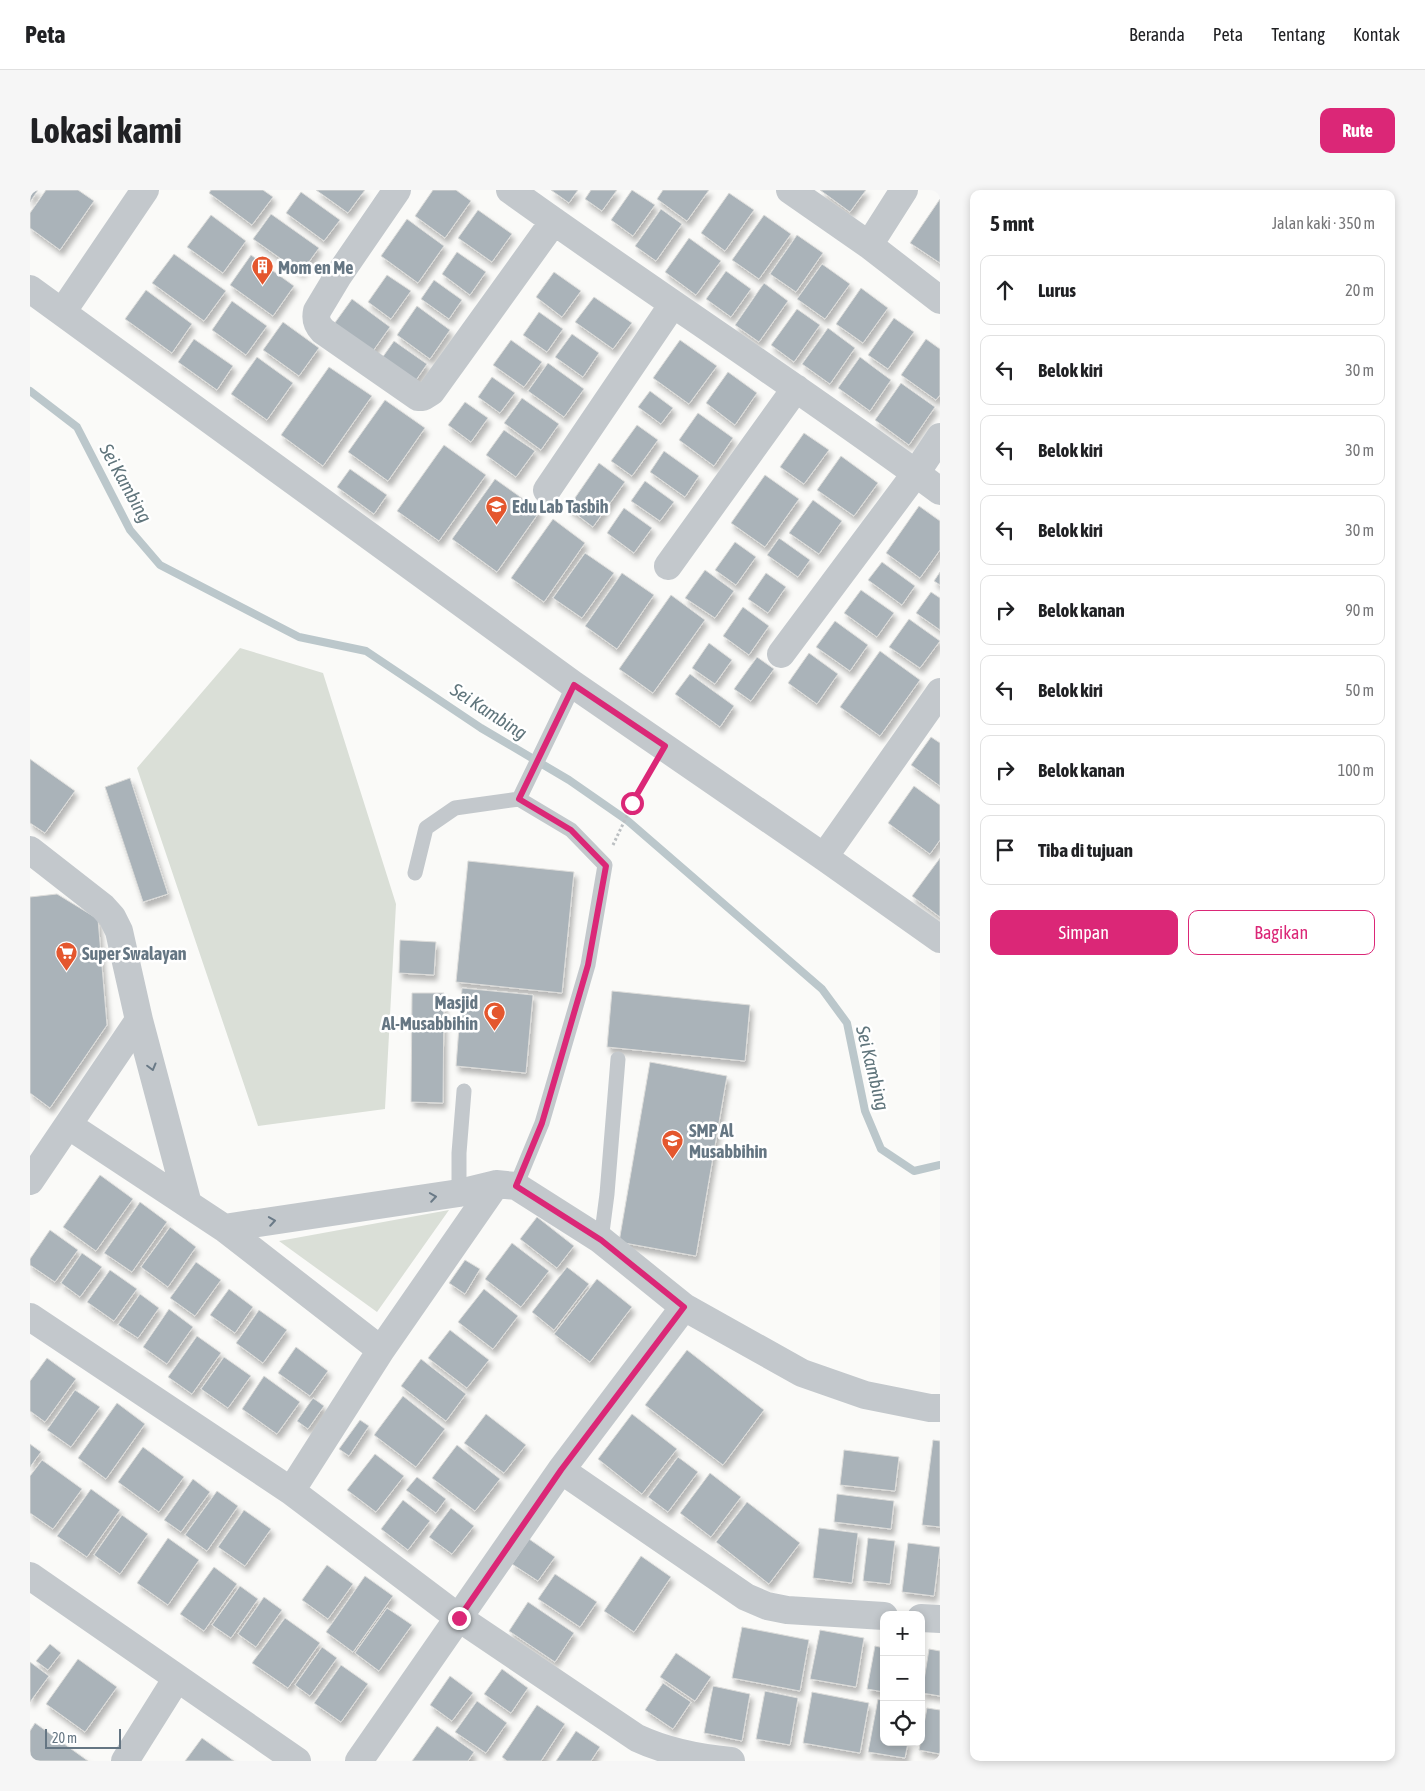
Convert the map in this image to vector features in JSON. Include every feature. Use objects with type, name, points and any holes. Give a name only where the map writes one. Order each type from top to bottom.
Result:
[{"type":"street","points":[[63,311],[145,190]]},
{"type":"street","points":[[397,190],[338,276],[317,311],[316,317],[319,328],[324,332],[418,398],[423,398],[430,392],[554,221]]},
{"type":"street","points":[[510,190],[796,388],[940,491]]},
{"type":"street","points":[[790,190],[869,245],[940,300]]},
{"type":"street","points":[[869,245],[904,190]]},
{"type":"street","points":[[30,289],[63,311],[574,685],[824,856],[940,939]]},
{"type":"street","points":[[547,490],[673,304]]},
{"type":"street","points":[[668,566],[796,388]]},
{"type":"street","points":[[781,654],[916,473],[940,437]]},
{"type":"street","points":[[824,856],[940,692]]},
{"type":"street","points":[[30,850],[103,907],[112,917],[119,931],[139,1020],[188,1204]]},
{"type":"street","points":[[30,1181],[139,1020]]},
{"type":"street","points":[[68,1126],[224,1228],[381,1350]]},
{"type":"street","points":[[290,1491],[381,1350],[506,1185]]},
{"type":"street","points":[[224,1228],[506,1185],[601,1240],[684,1307],[802,1373],[865,1395],[930,1408],[940,1408]]},
{"type":"street","points":[[359,1761],[561,1470],[684,1307]]},
{"type":"street","points":[[30,1317],[290,1491],[459,1618],[637,1738],[676,1753],[731,1761]]},
{"type":"street","points":[[561,1470],[746,1596],[767,1606],[787,1610],[880,1616]]},
{"type":"street","points":[[30,1576],[297,1761]]},
{"type":"street","points":[[925,1618],[940,1619]]},
{"type":"street","points":[[125,1761],[177,1678]]},
{"type":"lane","points":[[519,799],[574,685]]},
{"type":"lane","points":[[415,873],[426,828],[455,808],[519,799],[571,830],[606,866],[588,965],[542,1123],[506,1185]]},
{"type":"lane","points":[[601,1240],[607,1194],[618,1058]]},
{"type":"lane","points":[[460,1193],[459,1153],[464,1091]]},
{"type":"path","points":[[613,845],[632,803],[665,746]]},
{"type":"shaded area","points":[[240,648],[323,673],[396,904],[385,1109],[258,1126],[137,768]]},
{"type":"shaded area","points":[[449,1210],[377,1312],[279,1241]]},
{"type":"building","points":[[30,190],[38,190],[30,202]]},
{"type":"building","points":[[46,190],[78,190],[94,201],[60,250],[30,228],[30,213]]},
{"type":"building","points":[[211,190],[263,190],[273,197],[252,225],[209,193]]},
{"type":"building","points":[[316,190],[365,190],[348,213]]},
{"type":"building","points":[[433,190],[456,190],[471,201],[445,238],[415,216]]},
{"type":"building","points":[[551,190],[578,190],[569,203]]},
{"type":"building","points":[[591,190],[617,190],[602,211],[585,199]]},
{"type":"building","points":[[632,190],[655,205],[633,236],[611,220]]},
{"type":"building","points":[[663,190],[709,190],[687,221],[657,199]]},
{"type":"building","points":[[820,190],[866,190],[850,212]]},
{"type":"building","points":[[301,192],[340,220],[324,241],[286,213]]},
{"type":"building","points":[[729,193],[754,210],[725,251],[701,233]]},
{"type":"building","points":[[940,199],[940,263],[910,243]]},
{"type":"building","points":[[661,209],[682,224],[656,261],[635,246]]},
{"type":"building","points":[[478,210],[512,234],[492,262],[458,238]]},
{"type":"building","points":[[271,214],[319,248],[301,273],[253,239]]},
{"type":"building","points":[[211,215],[246,241],[223,273],[187,247]]},
{"type":"building","points":[[764,215],[791,234],[759,279],[732,260]]},
{"type":"building","points":[[407,219],[444,246],[418,283],[381,256]]},
{"type":"building","points":[[797,235],[823,253],[796,292],[770,274]]},
{"type":"building","points":[[689,238],[721,261],[696,295],[665,272]]},
{"type":"building","points":[[457,252],[486,272],[470,295],[442,274]]},
{"type":"building","points":[[174,254],[226,291],[204,321],[152,283]]},
{"type":"building","name":"Mom en Me","points":[[251,255],[294,286],[273,316],[230,285]]},
{"type":"building","points":[[822,264],[850,284],[825,319],[797,299]]},
{"type":"building","points":[[726,271],[751,289],[731,317],[706,299]]},
{"type":"building","points":[[554,272],[581,291],[562,317],[536,297]]},
{"type":"building","points":[[387,275],[411,291],[391,319],[368,302]]},
{"type":"building","points":[[434,280],[462,300],[449,319],[421,299]]},
{"type":"building","points":[[764,283],[788,301],[759,342],[735,325]]},
{"type":"building","points":[[861,288],[888,308],[863,343],[836,324]]},
{"type":"building","points":[[146,290],[192,324],[172,353],[125,319]]},
{"type":"building","points":[[594,297],[632,323],[613,349],[575,322]]},
{"type":"building","points":[[352,299],[390,327],[368,358],[329,331]]},
{"type":"building","points":[[232,301],[267,326],[246,355],[212,330]]},
{"type":"building","points":[[417,306],[450,330],[430,359],[397,335]]},
{"type":"building","points":[[797,309],[820,325],[794,362],[771,345]]},
{"type":"building","points":[[539,312],[563,329],[547,352],[523,335]]},
{"type":"building","points":[[894,318],[914,332],[888,369],[868,355]]},
{"type":"building","points":[[283,322],[319,348],[299,376],[263,350]]},
{"type":"building","points":[[828,328],[855,348],[830,384],[802,364]]},
{"type":"building","points":[[572,334],[599,353],[583,377],[555,357]]},
{"type":"building","points":[[194,339],[233,366],[217,390],[178,362]]},
{"type":"building","points":[[926,339],[940,349],[940,395],[936,400],[901,375]]},
{"type":"building","points":[[511,340],[542,362],[524,387],[493,365]]},
{"type":"building","points":[[680,340],[717,366],[689,404],[653,378]]},
{"type":"building","points":[[394,341],[427,364],[410,389],[377,365]]},
{"type":"building","points":[[257,357],[293,383],[267,420],[231,394]]},
{"type":"building","points":[[860,357],[891,380],[870,411],[838,388]]},
{"type":"building","points":[[548,363],[584,389],[564,417],[528,391]]},
{"type":"building","points":[[329,367],[372,396],[323,466],[281,435]]},
{"type":"building","points":[[728,372],[757,393],[735,425],[706,403]]},
{"type":"building","points":[[492,377],[515,393],[500,413],[478,397]]},
{"type":"building","points":[[901,383],[935,407],[909,445],[875,420]]},
{"type":"building","points":[[650,391],[673,408],[661,424],[638,407]]},
{"type":"building","points":[[522,398],[559,424],[541,450],[504,423]]},
{"type":"building","points":[[385,400],[425,428],[388,481],[348,452]]},
{"type":"building","points":[[465,402],[488,418],[471,442],[448,425]]},
{"type":"building","points":[[698,413],[733,438],[714,466],[679,440]]},
{"type":"building","points":[[637,425],[658,440],[632,476],[611,461]]},
{"type":"building","points":[[504,430],[535,451],[516,477],[486,455]]},
{"type":"building","points":[[804,433],[829,450],[804,484],[780,467]]},
{"type":"building","points":[[444,445],[486,475],[439,541],[397,511]]},
{"type":"building","points":[[664,451],[699,476],[685,497],[650,472]]},
{"type":"building","points":[[841,456],[878,483],[854,516],[817,490]]},
{"type":"building","points":[[599,463],[625,482],[593,527],[568,508]]},
{"type":"building","points":[[350,469],[387,495],[374,514],[337,487]]},
{"type":"building","points":[[765,475],[799,499],[765,547],[731,523]]},
{"type":"building","name":"Edu Lab Tasbih","points":[[495,479],[540,511],[497,572],[452,539]]},
{"type":"building","points":[[645,481],[674,502],[660,521],[631,501]]},
{"type":"building","points":[[813,500],[842,521],[819,554],[789,533]]},
{"type":"building","points":[[919,506],[940,521],[940,550],[920,578],[886,553]]},
{"type":"building","points":[[624,508],[652,528],[634,553],[607,533]]},
{"type":"building","points":[[553,519],[585,543],[544,602],[511,578]]},
{"type":"building","points":[[779,538],[810,560],[798,577],[767,555]]},
{"type":"building","points":[[735,542],[756,557],[736,585],[715,570]]},
{"type":"building","points":[[585,553],[614,573],[582,618],[553,598]]},
{"type":"building","points":[[882,562],[915,586],[902,605],[868,580]]},
{"type":"building","points":[[705,570],[734,591],[715,618],[685,598]]},
{"type":"building","points":[[940,572],[940,585],[934,581]]},
{"type":"building","points":[[622,573],[654,595],[617,649],[585,626]]},
{"type":"building","points":[[766,573],[786,587],[768,613],[748,599]]},
{"type":"building","points":[[861,590],[894,613],[877,637],[844,613]]},
{"type":"building","points":[[931,592],[940,598],[940,630],[916,613]]},
{"type":"building","points":[[671,595],[705,620],[653,693],[619,669]]},
{"type":"building","points":[[743,607],[769,626],[749,655],[723,636]]},
{"type":"building","points":[[909,619],[940,641],[920,668],[889,647]]},
{"type":"building","points":[[835,621],[868,645],[850,671],[816,647]]},
{"type":"building","points":[[709,643],[732,660],[715,684],[692,668]]},
{"type":"building","points":[[880,651],[920,680],[880,736],[840,707]]},
{"type":"building","points":[[809,653],[838,674],[817,704],[788,683]]},
{"type":"building","points":[[757,657],[774,669],[751,701],[734,689]]},
{"type":"building","points":[[690,674],[734,706],[720,727],[675,694]]},
{"type":"building","points":[[931,737],[940,743],[940,786],[911,765]]},
{"type":"building","points":[[30,759],[75,791],[45,833],[30,823]]},
{"type":"building","points":[[130,778],[168,894],[143,902],[105,787]]},
{"type":"building","points":[[914,786],[940,805],[940,840],[930,854],[888,823]]},
{"type":"building","points":[[940,858],[940,917],[912,896]]},
{"type":"building","points":[[468,861],[574,872],[562,993],[456,982]]},
{"type":"building","name":"Super Swalayan","points":[[57,894],[98,919],[107,1025],[50,1108],[30,1093],[30,897]]},
{"type":"building","points":[[400,940],[436,942],[434,975],[399,973]]},
{"type":"building","name":"Masjid Al-Musabbihin","points":[[462,988],[533,995],[526,1073],[456,1066]]},
{"type":"building","points":[[612,991],[750,1005],[745,1061],[607,1047]]},
{"type":"building","points":[[412,993],[444,993],[443,1103],[411,1102]]},
{"type":"building","name":"SMP Al Musabbihin","points":[[650,1062],[727,1076],[696,1256],[619,1242]]},
{"type":"building","points":[[100,1175],[133,1199],[96,1251],[63,1227]]},
{"type":"building","points":[[140,1202],[167,1222],[132,1272],[104,1253]]},
{"type":"building","points":[[537,1217],[574,1246],[557,1268],[520,1239]]},
{"type":"building","points":[[170,1227],[196,1247],[168,1287],[141,1267]]},
{"type":"building","points":[[50,1230],[78,1250],[55,1282],[30,1265],[30,1259]]},
{"type":"building","points":[[512,1243],[549,1271],[521,1307],[485,1279]]},
{"type":"building","points":[[82,1253],[102,1267],[80,1297],[61,1283]]},
{"type":"building","points":[[465,1260],[480,1269],[465,1294],[449,1283]]},
{"type":"building","points":[[196,1262],[221,1280],[195,1316],[170,1298]]},
{"type":"building","points":[[567,1267],[589,1284],[554,1330],[532,1312]]},
{"type":"building","points":[[110,1270],[137,1289],[114,1321],[87,1302]]},
{"type":"building","points":[[597,1279],[632,1307],[590,1362],[554,1334]]},
{"type":"building","points":[[229,1289],[253,1307],[235,1333],[210,1315]]},
{"type":"building","points":[[484,1289],[518,1316],[493,1349],[458,1322]]},
{"type":"building","points":[[140,1294],[159,1308],[138,1338],[118,1325]]},
{"type":"building","points":[[169,1309],[193,1327],[167,1364],[143,1347]]},
{"type":"building","points":[[259,1310],[287,1330],[263,1363],[236,1343]]},
{"type":"building","points":[[450,1330],[489,1360],[467,1388],[428,1358]]},
{"type":"building","points":[[197,1336],[221,1353],[192,1394],[168,1377]]},
{"type":"building","points":[[296,1347],[328,1371],[310,1396],[278,1373]]},
{"type":"building","points":[[687,1350],[764,1410],[723,1465],[645,1405]]},
{"type":"building","points":[[224,1357],[251,1376],[228,1408],[201,1389]]},
{"type":"building","points":[[47,1358],[76,1379],[45,1422],[30,1411],[30,1381]]},
{"type":"building","points":[[421,1359],[466,1394],[446,1421],[401,1386]]},
{"type":"building","points":[[264,1376],[300,1402],[277,1434],[242,1409]]},
{"type":"building","points":[[75,1390],[100,1407],[71,1447],[47,1430]]},
{"type":"building","points":[[403,1396],[445,1429],[416,1467],[374,1435]]},
{"type":"building","points":[[313,1398],[324,1406],[308,1429],[297,1421]]},
{"type":"building","points":[[117,1403],[145,1424],[106,1479],[78,1458]]},
{"type":"building","points":[[486,1414],[526,1445],[504,1473],[464,1443]]},
{"type":"building","points":[[632,1414],[677,1449],[642,1494],[598,1459]]},
{"type":"building","points":[[360,1420],[369,1426],[349,1456],[339,1449]]},
{"type":"building","points":[[933,1440],[940,1441],[940,1527],[922,1525]]},
{"type":"building","points":[[30,1444],[41,1452],[30,1467]]},
{"type":"building","points":[[457,1445],[500,1479],[475,1511],[432,1478]]},
{"type":"building","points":[[143,1447],[184,1477],[159,1512],[118,1482]]},
{"type":"building","points":[[844,1450],[899,1457],[895,1491],[840,1485]]},
{"type":"building","points":[[375,1454],[404,1476],[376,1512],[347,1490]]},
{"type":"building","points":[[678,1457],[698,1472],[668,1512],[648,1497]]},
{"type":"building","points":[[42,1460],[82,1489],[53,1529],[30,1513],[30,1476]]},
{"type":"building","points":[[710,1473],[741,1497],[711,1537],[680,1513]]},
{"type":"building","points":[[417,1477],[446,1499],[436,1513],[406,1490]]},
{"type":"building","points":[[193,1479],[210,1492],[181,1532],[164,1520]]},
{"type":"building","points":[[91,1489],[120,1510],[87,1557],[57,1536]]},
{"type":"building","points":[[217,1491],[238,1506],[207,1551],[185,1535]]},
{"type":"building","points":[[837,1494],[894,1501],[891,1529],[834,1522]]},
{"type":"building","points":[[403,1500],[430,1521],[408,1550],[381,1529]]},
{"type":"building","points":[[747,1502],[800,1543],[769,1584],[716,1542]]},
{"type":"building","points":[[451,1508],[474,1526],[452,1554],[429,1537]]},
{"type":"building","points":[[244,1510],[271,1529],[245,1566],[218,1547]]},
{"type":"building","points":[[122,1515],[148,1534],[120,1574],[94,1555]]},
{"type":"building","points":[[819,1528],[858,1533],[852,1583],[813,1578]]},
{"type":"building","points":[[168,1538],[199,1560],[168,1605],[137,1583]]},
{"type":"building","points":[[868,1538],[895,1541],[890,1584],[863,1581]]},
{"type":"building","points":[[529,1539],[555,1557],[538,1581],[512,1564]]},
{"type":"building","points":[[908,1543],[940,1547],[934,1596],[902,1592]]},
{"type":"building","points":[[641,1556],[671,1577],[634,1632],[604,1611]]},
{"type":"building","points":[[327,1565],[353,1584],[328,1619],[302,1600]]},
{"type":"building","points":[[214,1567],[237,1584],[204,1631],[180,1614]]},
{"type":"building","points":[[555,1574],[597,1602],[580,1627],[538,1599]]},
{"type":"building","points":[[365,1576],[393,1596],[353,1652],[326,1632]]},
{"type":"building","points":[[240,1586],[258,1599],[231,1638],[212,1625]]},
{"type":"building","points":[[264,1597],[282,1610],[256,1647],[238,1634]]},
{"type":"building","points":[[528,1602],[574,1633],[555,1662],[509,1631]]},
{"type":"building","points":[[387,1608],[412,1625],[379,1671],[355,1653]]},
{"type":"building","points":[[285,1618],[320,1643],[288,1688],[252,1663]]},
{"type":"building","points":[[742,1627],[809,1640],[800,1691],[732,1678]]},
{"type":"building","points":[[820,1630],[864,1638],[856,1687],[810,1679]]},
{"type":"building","points":[[50,1644],[61,1653],[48,1670],[36,1661]]},
{"type":"building","points":[[875,1646],[880,1647],[880,1691],[867,1689]]},
{"type":"building","points":[[322,1647],[337,1658],[310,1696],[295,1685]]},
{"type":"building","points":[[929,1649],[940,1651],[940,1696],[925,1694],[925,1674]]},
{"type":"building","points":[[676,1653],[711,1677],[695,1701],[660,1677]]},
{"type":"building","points":[[78,1659],[117,1687],[85,1732],[46,1704]]},
{"type":"building","points":[[30,1662],[49,1676],[30,1702]]},
{"type":"building","points":[[341,1665],[368,1684],[341,1722],[314,1703]]},
{"type":"building","points":[[502,1669],[528,1688],[511,1713],[484,1694]]},
{"type":"building","points":[[450,1676],[473,1693],[452,1721],[430,1705]]},
{"type":"building","points":[[663,1683],[691,1702],[673,1729],[645,1710]]},
{"type":"building","points":[[713,1686],[750,1694],[742,1741],[704,1733]]},
{"type":"building","points":[[765,1691],[798,1698],[790,1745],[756,1739]]},
{"type":"building","points":[[812,1692],[869,1703],[860,1753],[803,1743]]},
{"type":"building","points":[[878,1699],[880,1700],[880,1746],[907,1746],[905,1758],[868,1752]]},
{"type":"building","points":[[477,1701],[507,1723],[486,1753],[455,1732]]},
{"type":"building","points":[[537,1705],[565,1724],[541,1761],[507,1761],[502,1757]]},
{"type":"building","points":[[927,1708],[940,1710],[940,1754],[919,1750],[920,1746],[925,1746]]},
{"type":"building","points":[[35,1723],[88,1761],[33,1761],[30,1759],[30,1731]]},
{"type":"building","points":[[437,1726],[474,1752],[468,1761],[412,1761]]},
{"type":"building","points":[[576,1731],[600,1747],[591,1761],[556,1761]]},
{"type":"building","points":[[202,1738],[234,1761],[185,1761]]},
{"type":"waterway","name":"Sei Kambing","points":[[30,391],[77,427],[130,530],[160,565],[299,637],[366,651],[481,728],[569,780],[628,821],[822,989],[847,1023],[865,1111],[881,1149],[914,1171],[940,1165]]},
{"type":"place","name":"Mom en Me","points":[[262,286]]},
{"type":"place","name":"Edu Lab Tasbih","points":[[496,525]]},
{"type":"place","name":"Super Swalayan","points":[[66,972]]},
{"type":"place","name":"Masjid Al-Musabbihin","points":[[494,1031]]},
{"type":"place","name":"SMP Al Musabbihin","points":[[673,1159]]},
{"type":"route","points":[[459,1618],[561,1470],[684,1307],[601,1240],[516,1186],[542,1123],[588,965],[606,866],[571,830],[544,812],[519,799],[574,685],[665,746],[632,803]]}]
